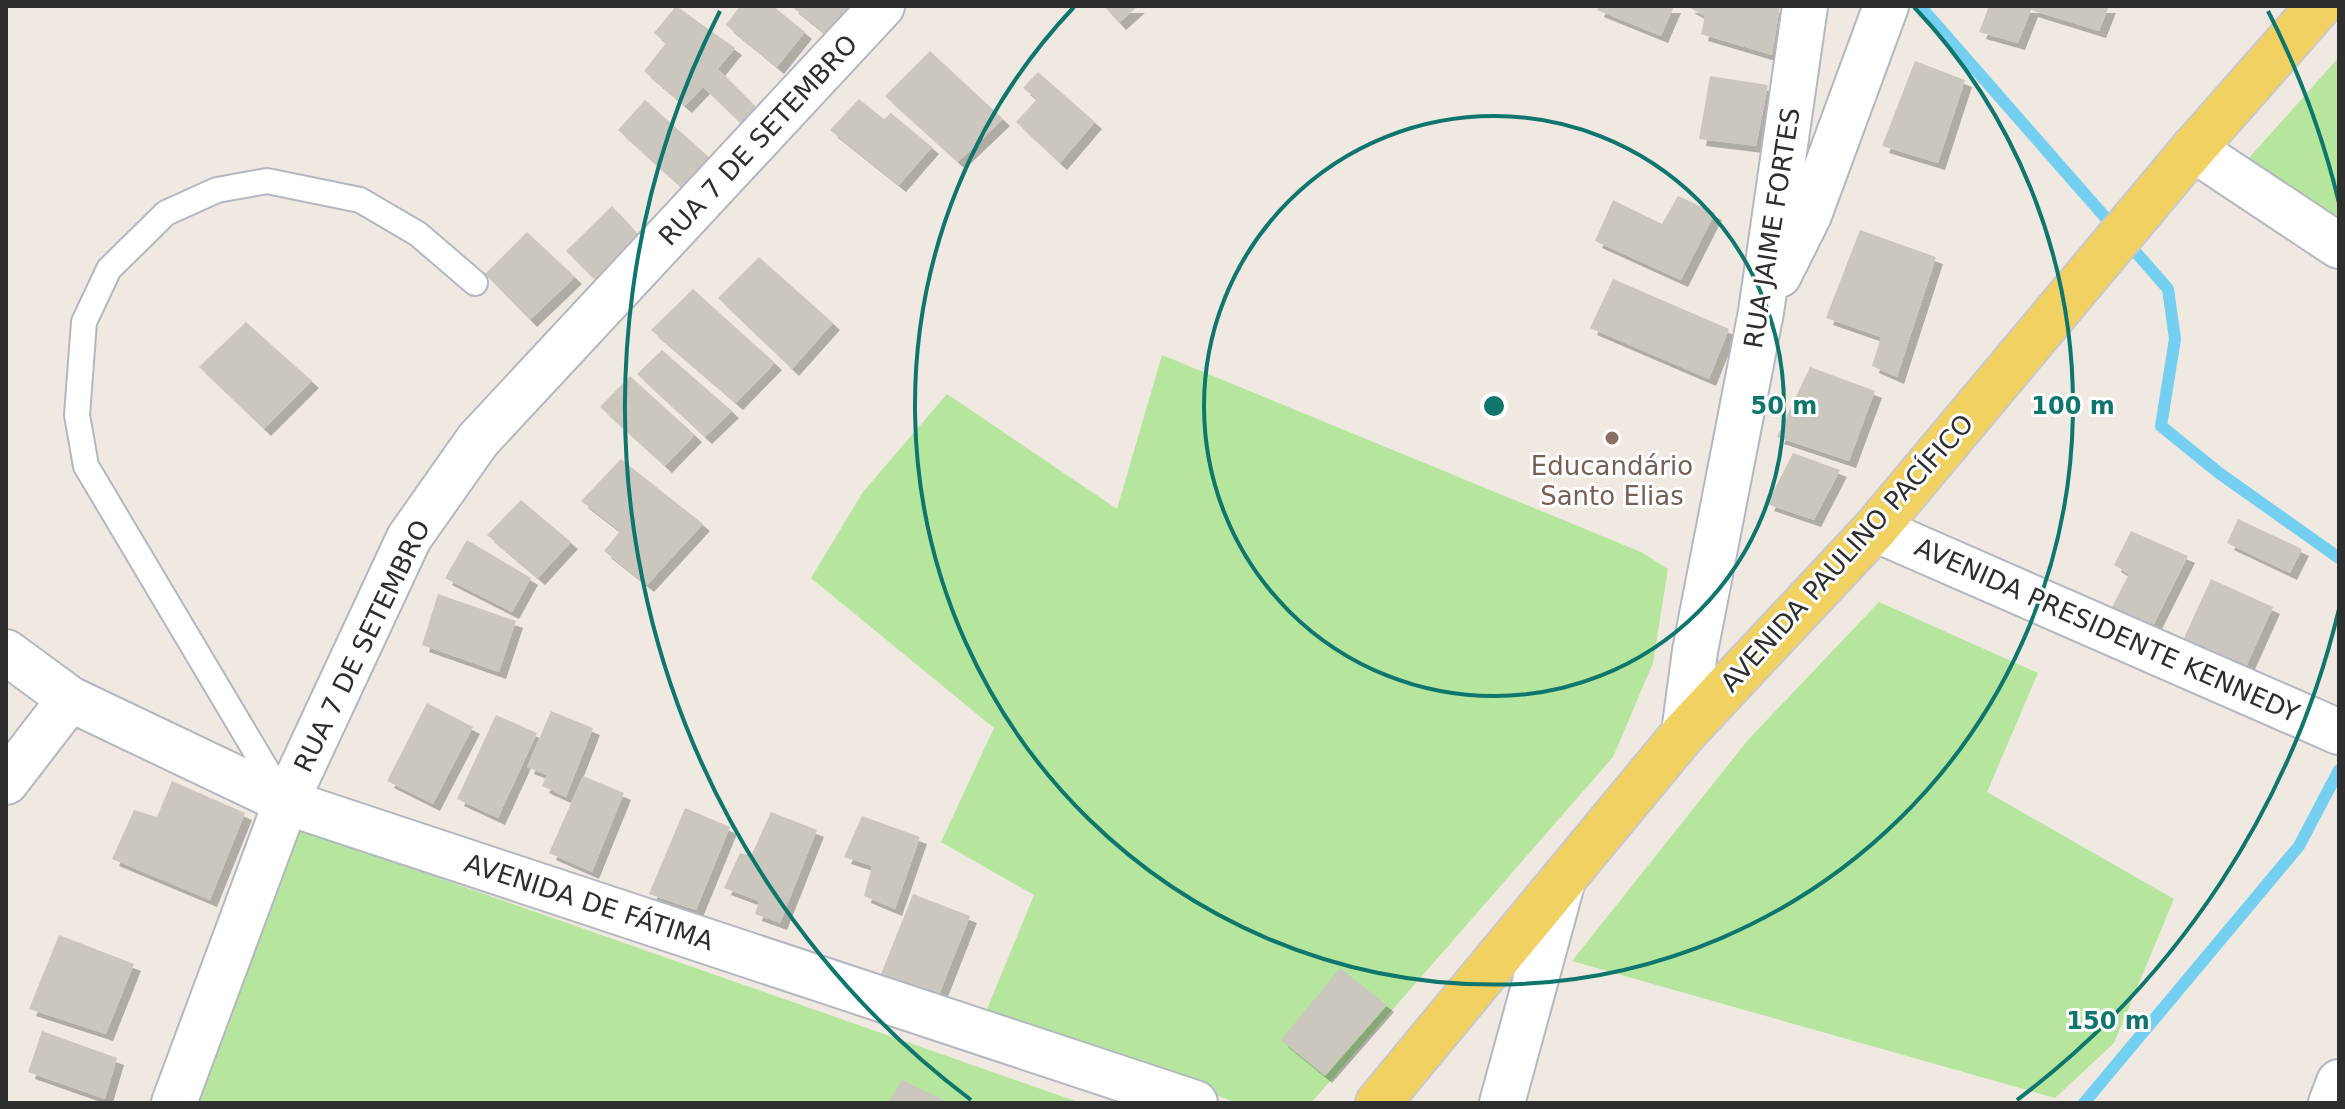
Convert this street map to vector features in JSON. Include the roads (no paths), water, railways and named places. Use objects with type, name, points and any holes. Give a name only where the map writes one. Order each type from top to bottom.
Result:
[{"type":"main road","name":"AVENIDA PAULINO PACÍFICO","points":[[1378,1103],[1684,733],[1875,529],[2193,149],[2319,6]]},
{"type":"street","name":"RUA 7 DE SETEMBRO","points":[[174,1103],[286,802],[409,538],[478,440],[882,6]]},
{"type":"street","name":"RUA JAIME FORTES","points":[[1684,733],[1695,651],[1761,312],[1805,6]]},
{"type":"street","points":[[1761,312],[1809,215],[1886,6]]},
{"type":"street","points":[[2193,149],[2339,246]]},
{"type":"street","name":"AVENIDA PRESIDENTE KENNEDY","points":[[1875,529],[2339,732]]},
{"type":"street","name":"AVENIDA DE FÁTIMA","points":[[6,652],[70,699],[286,802],[1195,1103]]},
{"type":"street","points":[[6,782],[70,699]]},
{"type":"street","points":[[1502,1103],[1563,880]]},
{"type":"street","points":[[2331,1103],[2339,1082]]},
{"type":"lane","points":[[286,802],[86,466],[77,415],[84,322],[109,269],[166,213],[217,190],[267,181],[360,200],[418,234],[475,283]]},
{"type":"waterway","points":[[1920,6],[2168,289],[2175,339],[2161,426],[2219,473],[2339,558]]},
{"type":"waterway","points":[[2084,1103],[2299,846],[2339,770]]},
{"type":"place","name":"Educandário Santo Elias","points":[[1612,438]]}]
